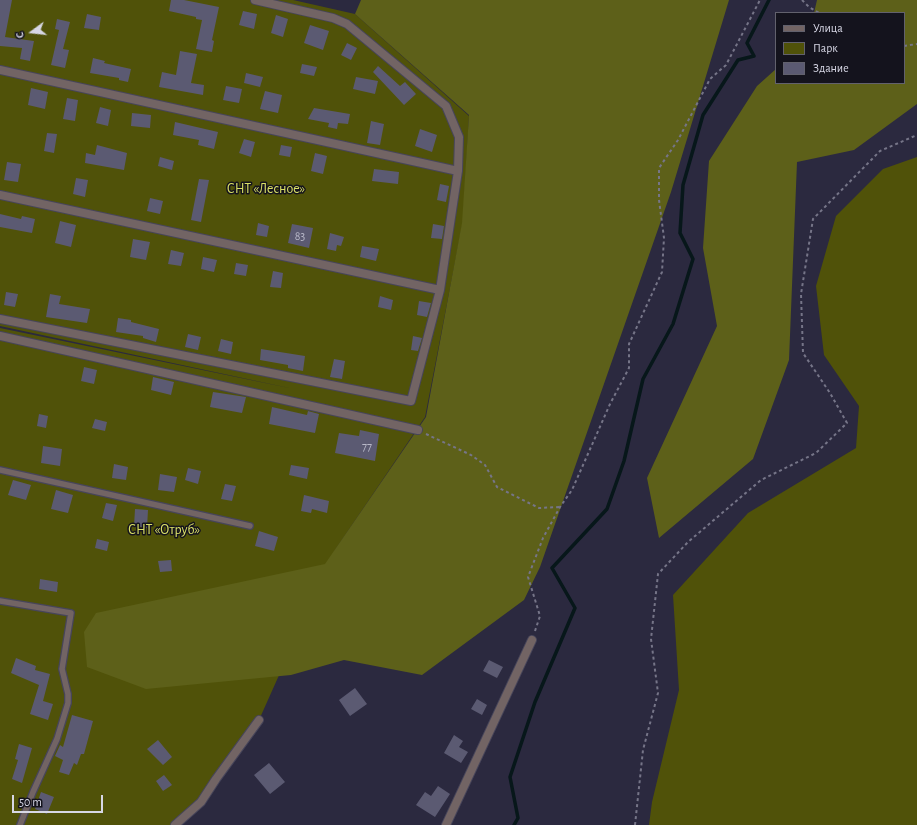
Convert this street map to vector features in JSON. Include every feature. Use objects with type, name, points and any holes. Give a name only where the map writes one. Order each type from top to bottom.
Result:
[{"type":"street","points":[[0,319],[411,401],[440,290],[458,171],[459,137],[446,106],[347,24],[333,18],[255,0]]},
{"type":"street","points":[[0,70],[458,171]]},
{"type":"street","points":[[0,195],[440,290]]},
{"type":"street","points":[[0,336],[418,430]]},
{"type":"street","points":[[446,825],[532,640]]},
{"type":"street","points":[[175,825],[201,802],[259,720]]},
{"type":"lane","points":[[0,470],[250,526]]},
{"type":"lane","points":[[0,601],[71,614],[62,669],[68,694],[68,703],[57,739],[20,825]]},
{"type":"path","points":[[532,640],[540,616],[528,577],[543,538],[560,507],[572,490],[610,404],[629,368],[629,344],[662,272],[664,238],[659,200],[659,168],[678,140],[710,79],[726,65],[760,0]]},
{"type":"path","points":[[802,0],[817,12]]},
{"type":"path","points":[[905,46],[917,44]]},
{"type":"path","points":[[635,825],[643,750],[658,693],[651,639],[658,574],[688,542],[761,480],[816,453],[847,423],[830,393],[803,353],[801,294],[813,219],[880,151],[917,136]]},
{"type":"path","points":[[418,430],[471,454],[484,466],[497,486],[539,508],[560,507]]},
{"type":"green space","points":[[0,0],[293,0],[355,14],[469,116],[463,221],[425,417],[335,550],[259,720],[201,802],[175,825],[0,825],[0,328],[294,389],[0,326]]},
{"type":"green space","points":[[917,157],[917,825],[649,825],[652,802],[679,690],[673,595],[748,513],[856,448],[859,406],[824,355],[816,286],[836,216],[883,169]]},
{"type":"shaded area","points":[[361,0],[729,0],[671,192],[540,567],[524,600],[422,675],[344,660],[291,675],[146,689],[87,667],[84,632],[96,613],[325,564],[426,417],[462,223],[469,115],[355,14]]},
{"type":"shaded area","points":[[817,0],[917,0],[917,104],[854,150],[797,162],[789,360],[753,459],[659,538],[647,478],[717,326],[703,248],[709,161],[757,86],[775,70],[775,84],[905,84],[905,12],[814,12]]},
{"type":"building","points":[[0,0],[12,0],[5,37],[34,41],[30,61],[20,59],[22,48],[0,46]]},
{"type":"building","points":[[171,0],[184,0],[219,7],[212,40],[214,41],[212,52],[196,49],[202,20],[196,19],[196,17],[169,11]]},
{"type":"building","points":[[243,11],[257,14],[254,29],[239,25]]},
{"type":"building","points":[[87,14],[101,17],[99,30],[84,28]]},
{"type":"building","points":[[276,15],[288,19],[283,37],[271,33]]},
{"type":"building","points":[[57,19],[70,22],[63,49],[69,50],[65,68],[51,65],[59,30],[55,29]]},
{"type":"building","points":[[310,25],[329,31],[323,50],[304,43]]},
{"type":"building","points":[[347,43],[357,48],[351,60],[341,55]]},
{"type":"building","points":[[180,51],[197,54],[191,83],[204,85],[203,95],[159,87],[162,72],[176,75]]},
{"type":"building","points":[[93,58],[105,61],[104,63],[131,69],[128,82],[119,80],[119,78],[90,73]]},
{"type":"building","points":[[302,64],[317,67],[314,76],[300,73]]},
{"type":"building","points":[[378,66],[400,86],[405,82],[416,94],[404,105],[373,72]]},
{"type":"building","points":[[246,73],[263,77],[260,87],[244,83]]},
{"type":"building","points":[[356,77],[378,81],[375,94],[353,89]]},
{"type":"building","points":[[226,86],[242,89],[239,103],[223,100]]},
{"type":"building","points":[[31,88],[48,92],[45,109],[28,105]]},
{"type":"building","points":[[265,91],[282,95],[278,113],[260,109]]},
{"type":"building","points":[[67,98],[78,100],[75,121],[63,119]]},
{"type":"building","points":[[100,107],[111,110],[108,126],[96,123]]},
{"type":"building","points":[[314,108],[350,114],[348,124],[338,123],[337,129],[328,127],[329,123],[308,119]]},
{"type":"building","points":[[132,113],[151,115],[150,128],[131,126]]},
{"type":"building","points":[[371,121],[384,124],[380,145],[367,143]]},
{"type":"building","points":[[175,122],[218,132],[214,149],[198,145],[199,140],[173,135]]},
{"type":"building","points":[[420,129],[437,135],[432,152],[415,146]]},
{"type":"building","points":[[47,133],[57,134],[54,153],[44,151]]},
{"type":"building","points":[[244,139],[255,142],[251,157],[239,153]]},
{"type":"building","points":[[97,145],[127,153],[124,170],[85,163],[86,153],[95,155]]},
{"type":"building","points":[[281,145],[292,147],[290,157],[279,155]]},
{"type":"building","points":[[315,153],[327,156],[323,174],[311,171]]},
{"type":"building","points":[[160,157],[174,161],[172,170],[158,166]]},
{"type":"building","points":[[7,162],[21,164],[18,182],[4,180]]},
{"type":"building","points":[[374,169],[399,172],[398,184],[372,181]]},
{"type":"building","points":[[76,178],[88,180],[85,197],[73,194]]},
{"type":"building","points":[[199,179],[209,180],[201,222],[191,220]]},
{"type":"building","points":[[440,184],[449,186],[446,202],[437,200]]},
{"type":"building","points":[[150,198],[163,201],[160,214],[147,211]]},
{"type":"building","points":[[0,214],[21,219],[22,216],[35,219],[32,233],[0,227]]},
{"type":"building","points":[[60,221],[76,225],[71,247],[55,243]]},
{"type":"building","points":[[258,223],[269,226],[267,237],[256,235]]},
{"type":"building","points":[[292,224],[313,228],[309,248],[288,243]]},
{"type":"building","points":[[433,224],[444,226],[442,239],[431,238]]},
{"type":"building","points":[[330,233],[344,237],[341,246],[337,245],[336,251],[327,249]]},
{"type":"building","points":[[133,239],[150,242],[146,260],[130,257]]},
{"type":"building","points":[[362,246],[379,249],[376,261],[360,257]]},
{"type":"building","points":[[171,250],[184,253],[181,266],[168,264]]},
{"type":"building","points":[[203,257],[217,260],[214,272],[201,269]]},
{"type":"building","points":[[236,263],[248,265],[246,276],[234,274]]},
{"type":"building","points":[[273,271],[283,273],[281,288],[270,287]]},
{"type":"building","points":[[6,292],[18,294],[15,307],[4,305]]},
{"type":"building","points":[[50,294],[61,296],[59,304],[90,309],[87,323],[46,317]]},
{"type":"building","points":[[380,296],[393,300],[391,310],[378,307]]},
{"type":"building","points":[[419,301],[431,303],[427,317],[417,315]]},
{"type":"building","points":[[118,318],[131,320],[131,322],[159,329],[156,342],[143,338],[143,336],[116,332]]},
{"type":"building","points":[[188,334],[201,337],[198,350],[185,347]]},
{"type":"building","points":[[413,336],[422,338],[418,351],[411,350]]},
{"type":"building","points":[[221,339],[233,342],[231,354],[218,351]]},
{"type":"building","points":[[261,349],[305,356],[303,371],[288,368],[288,365],[260,360]]},
{"type":"building","points":[[334,359],[345,361],[342,379],[330,377]]},
{"type":"building","points":[[84,367],[97,370],[94,384],[81,381]]},
{"type":"building","points":[[153,377],[174,382],[171,395],[151,390]]},
{"type":"building","points":[[213,392],[246,397],[242,413],[210,407]]},
{"type":"building","points":[[272,407],[307,415],[308,411],[319,414],[315,433],[269,424]]},
{"type":"building","points":[[39,414],[48,416],[46,428],[37,426]]},
{"type":"building","points":[[95,419],[107,422],[105,431],[92,428]]},
{"type":"building","points":[[360,430],[379,434],[375,461],[335,453],[339,433],[359,436]]},
{"type":"building","points":[[43,446],[62,449],[60,466],[41,463]]},
{"type":"building","points":[[114,464],[128,467],[126,480],[112,478]]},
{"type":"building","points":[[291,465],[309,468],[307,479],[289,475]]},
{"type":"building","points":[[188,468],[201,471],[198,484],[185,480]]},
{"type":"building","points":[[160,474],[177,477],[174,492],[158,490]]},
{"type":"building","points":[[13,480],[31,485],[26,500],[8,495]]},
{"type":"building","points":[[225,484],[236,486],[232,501],[221,499]]},
{"type":"building","points":[[56,490],[73,495],[68,513],[51,509]]},
{"type":"building","points":[[304,495],[329,501],[327,513],[312,509],[311,513],[301,511]]},
{"type":"building","points":[[106,503],[117,505],[113,521],[102,518]]},
{"type":"building","points":[[135,509],[148,510],[147,528],[134,526]]},
{"type":"building","points":[[259,531],[278,537],[274,551],[255,546]]},
{"type":"building","points":[[97,539],[109,542],[107,551],[95,548]]},
{"type":"building","points":[[171,560],[172,571],[160,572],[158,561]]},
{"type":"building","points":[[40,579],[58,582],[57,592],[39,589]]},
{"type":"building","points":[[16,658],[36,666],[35,670],[50,674],[43,701],[53,704],[48,720],[30,714],[39,685],[11,673]]},
{"type":"building","points":[[489,660],[503,667],[497,678],[483,671]]},
{"type":"building","points":[[355,688],[367,704],[350,716],[339,700]]},
{"type":"building","points":[[477,699],[487,705],[482,715],[471,709]]},
{"type":"building","points":[[72,715],[93,721],[84,754],[81,754],[77,765],[74,763],[69,775],[59,772],[63,760],[55,756],[60,745],[63,747]]},
{"type":"building","points":[[454,735],[463,741],[459,747],[468,752],[461,763],[444,753]]},
{"type":"building","points":[[158,740],[172,757],[163,765],[147,749]]},
{"type":"building","points":[[19,744],[32,748],[22,783],[12,779],[18,760],[15,759]]},
{"type":"building","points":[[269,763],[285,782],[270,794],[254,775]]},
{"type":"building","points":[[164,775],[172,785],[163,791],[156,781]]},
{"type":"building","points":[[438,786],[450,794],[435,817],[416,805],[425,792],[431,796]]},
{"type":"building","points":[[41,792],[54,797],[47,814],[35,809]]},
{"type":"waterway","points":[[514,825],[518,818],[510,777],[535,702],[575,608],[552,568],[607,509],[624,461],[643,379],[673,324],[693,259],[680,233],[683,185],[703,115],[738,60],[754,56],[747,43],[769,0]]},
{"type":"park label","name":"СНТ «Лесное»","points":[[266,189]]},
{"type":"park label","name":"СНТ «Отруб»","points":[[164,530]]}]
